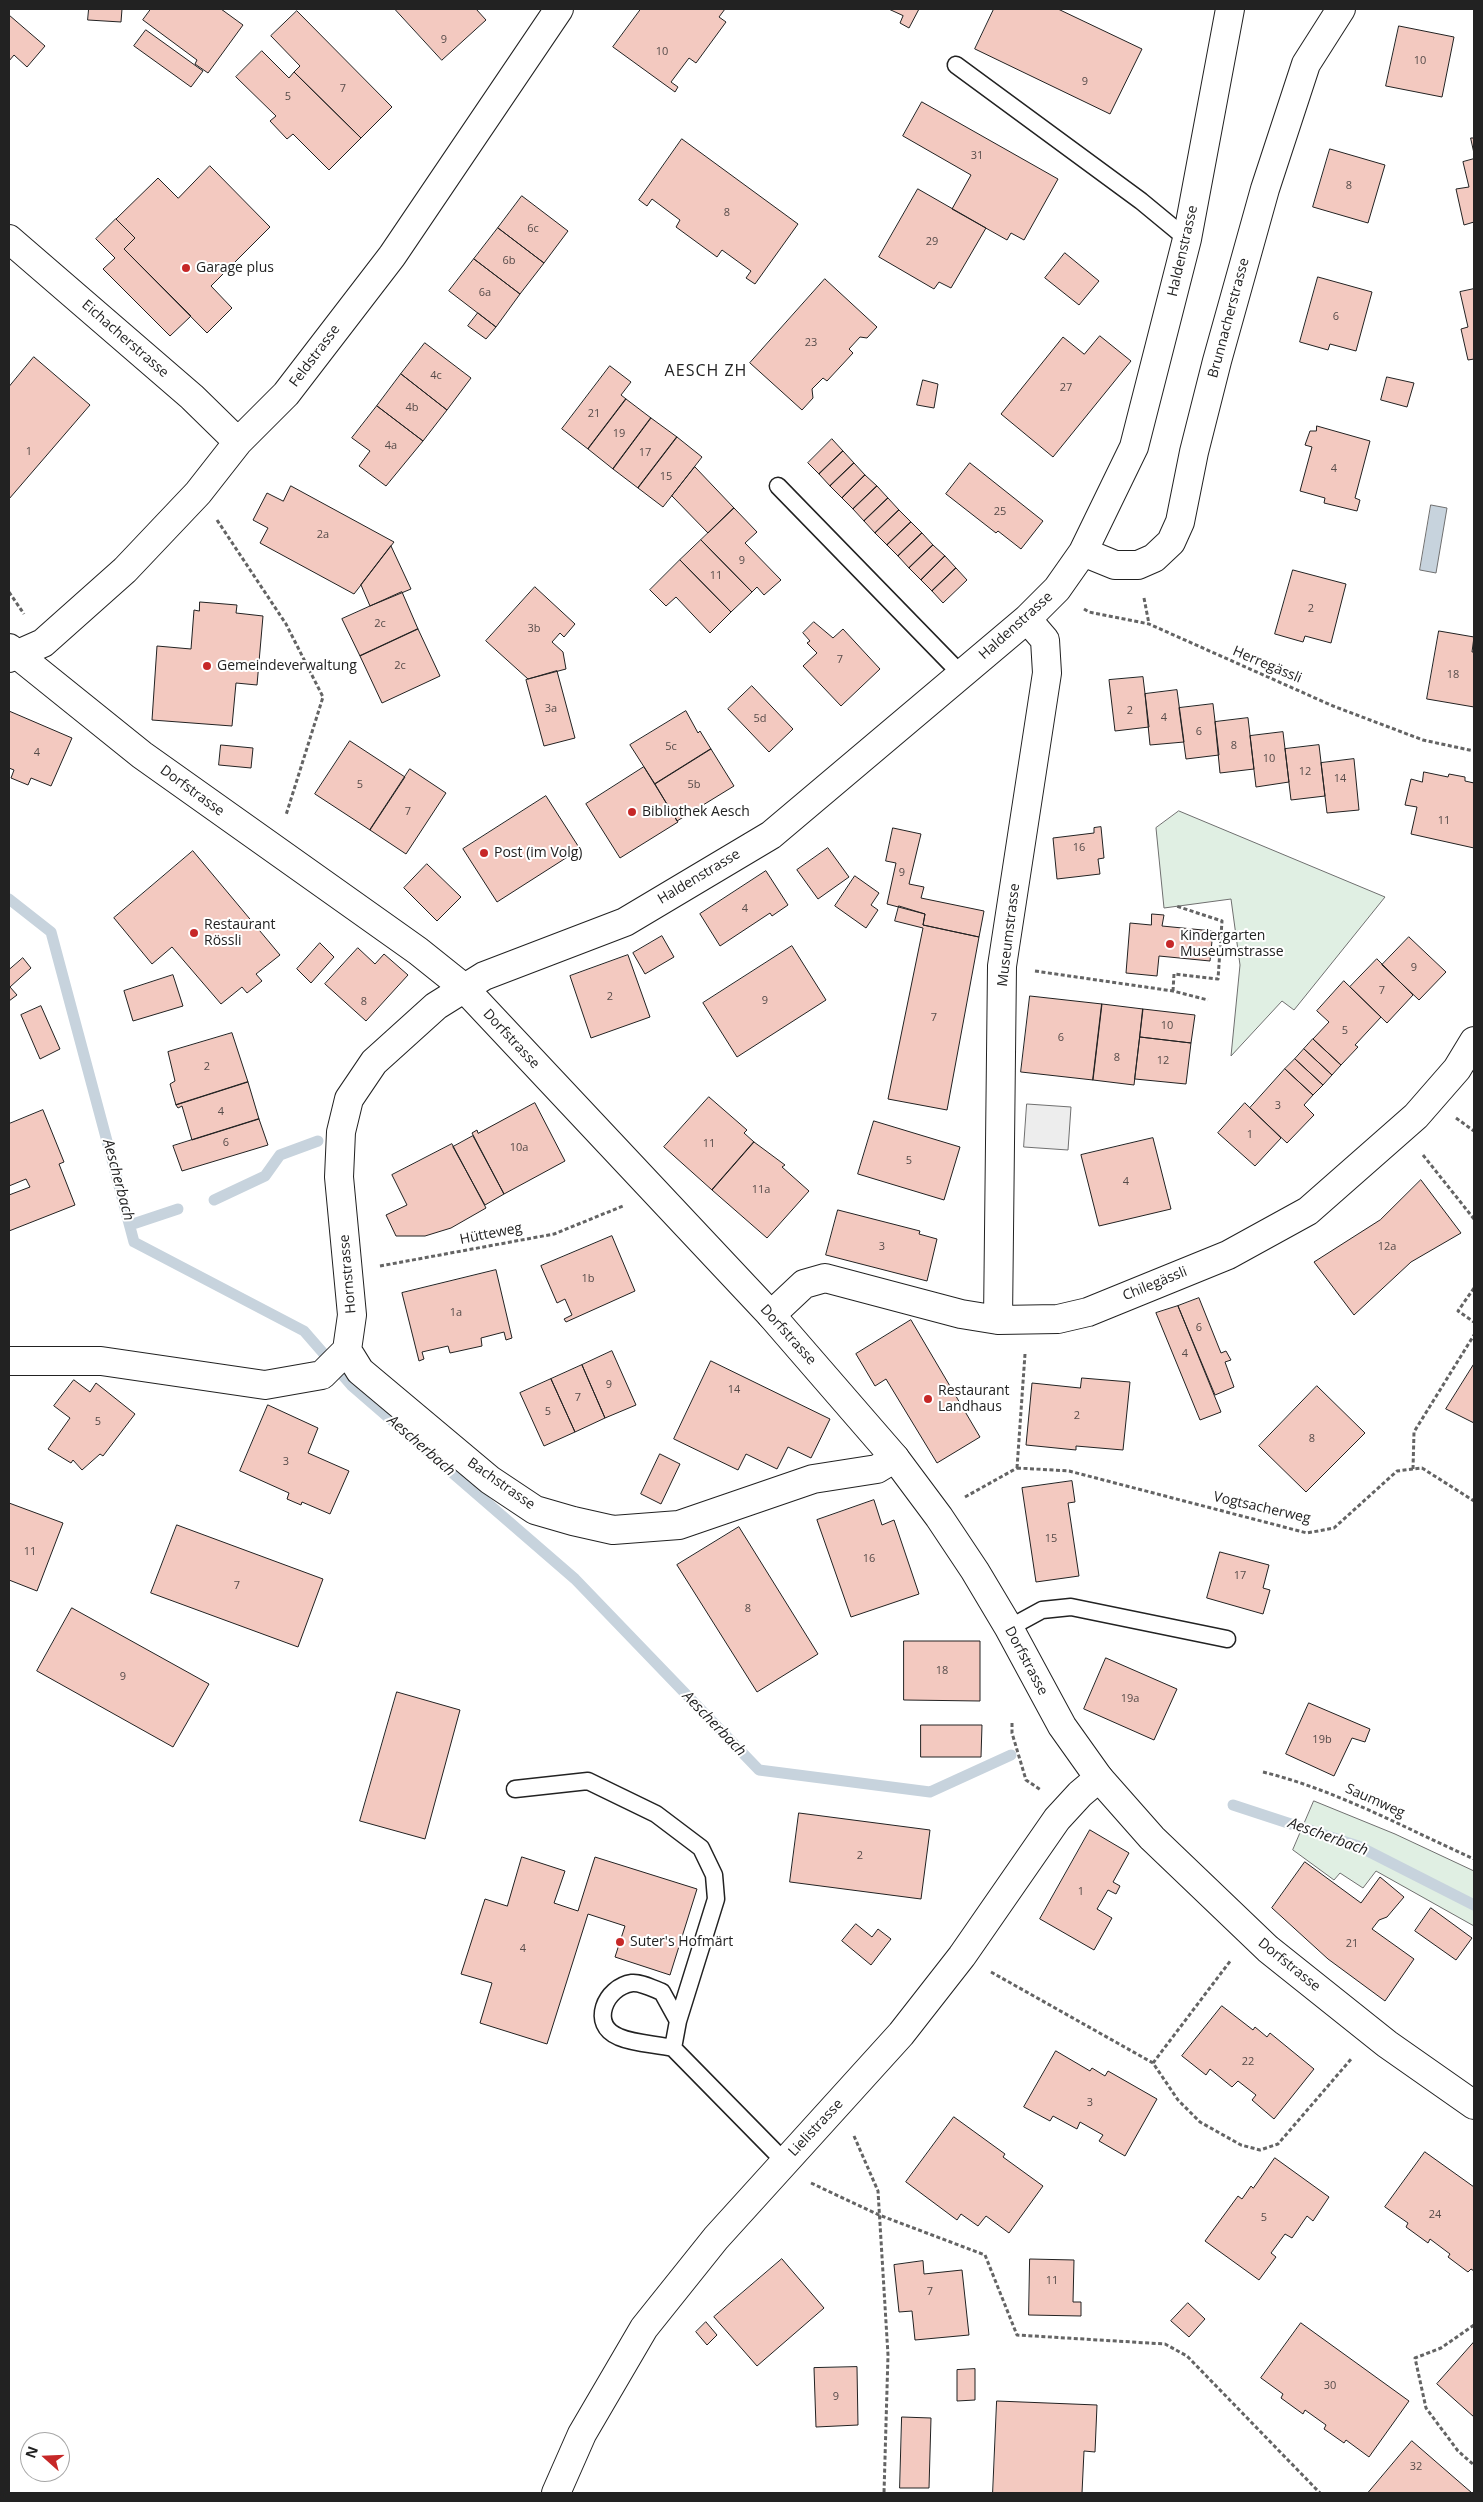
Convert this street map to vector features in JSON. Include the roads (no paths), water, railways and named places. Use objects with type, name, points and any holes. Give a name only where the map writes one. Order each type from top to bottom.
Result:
[{"type":"street","name":"Feldstrasse","points":[[11,654],[43,643],[125,570],[198,492],[238,442],[286,394],[392,256],[559,9]]},
{"type":"street","name":"Haldenstrasse","points":[[463,988],[484,976],[625,922],[771,835],[962,675],[1027,619],[1057,589],[1083,552],[1134,447],[1187,239],[1230,9]]},
{"type":"street","name":"Brunnacherstrasse","points":[[1083,552],[1115,565],[1138,565],[1154,558],[1171,542],[1180,522],[1194,452],[1217,360],[1265,189],[1306,64],[1341,9]]},
{"type":"street","name":"Eichacherstrasse","points":[[9,239],[192,397],[238,442]]},
{"type":"street","name":"Museumstrasse","points":[[998,1320],[1002,966],[1047,672],[1045,640],[1027,619]]},
{"type":"street","name":"Dorfstrasse","points":[[11,654],[142,755],[418,951],[463,988],[771,1315],[895,1458],[939,1517],[975,1571],[1009,1628],[1062,1726],[1099,1778],[1152,1838],[1268,1949],[1387,2044],[1474,2105]]},
{"type":"street","name":"Hornstrasse","points":[[347,1350],[352,1315],[339,1177],[341,1132],[350,1099],[374,1062],[436,1006],[463,988]]},
{"type":"street","name":"Chilegässli","points":[[771,1315],[804,1284],[825,1278],[961,1314],[998,1320],[1058,1319],[1088,1312],[1228,1255],[1308,1211],[1416,1116],[1457,1069],[1474,1041]]},
{"type":"street","points":[[9,1361],[101,1361],[265,1385],[322,1375],[347,1350]]},
{"type":"street","name":"Bachstrasse","points":[[347,1350],[360,1371],[490,1480],[535,1510],[573,1522],[613,1530],[679,1525],[812,1479],[877,1469],[895,1458]]},
{"type":"street","name":"Lielistrasse","points":[[556,2493],[582,2434],[644,2328],[716,2238],[902,2034],[962,1956],[1057,1819],[1080,1794],[1099,1778]]},
{"type":"lane","points":[[956,65],[1141,201],[1187,239]]},
{"type":"lane","points":[[778,486],[962,675]]},
{"type":"lane","points":[[1009,1628],[1042,1610],[1071,1607],[1227,1639]]},
{"type":"lane","points":[[515,1789],[588,1781],[656,1814],[701,1848],[714,1874],[716,1899],[678,2022],[673,2048]]},
{"type":"lane","points":[[678,2022],[662,1992],[634,1982],[618,1986],[606,1999],[602,2015],[607,2029],[620,2038],[673,2048],[785,2162]]},
{"type":"waterway","name":"Aescherbach","points":[[9,899],[51,932],[134,1242],[304,1331],[351,1385],[575,1579],[759,1770],[930,1792],[1011,1755]]},
{"type":"waterway","points":[[214,1200],[265,1176],[280,1155],[318,1141]]},
{"type":"waterway","points":[[130,1225],[178,1209]]},
{"type":"waterway","name":"Aescherbach","points":[[1233,1805],[1358,1846],[1474,1905]]},
{"type":"place","name":"Garage plus","points":[[186,268]]},
{"type":"place","name":"Gemeindeverwaltung","points":[[207,666]]},
{"type":"place","name":"Bibliothek Aesch","points":[[632,812]]},
{"type":"place","name":"Post (im Volg)","points":[[484,853]]},
{"type":"place","name":"Restaurant Rössli","points":[[194,933]]},
{"type":"place","name":"Kindergarten Museumstrasse","points":[[1170,944]]},
{"type":"place","name":"Restaurant Landhaus","points":[[928,1399]]},
{"type":"place","name":"Suter's Hofmärt","points":[[620,1942]]},
{"type":"district","name":"AESCH ZH","points":[[706,371]]}]
